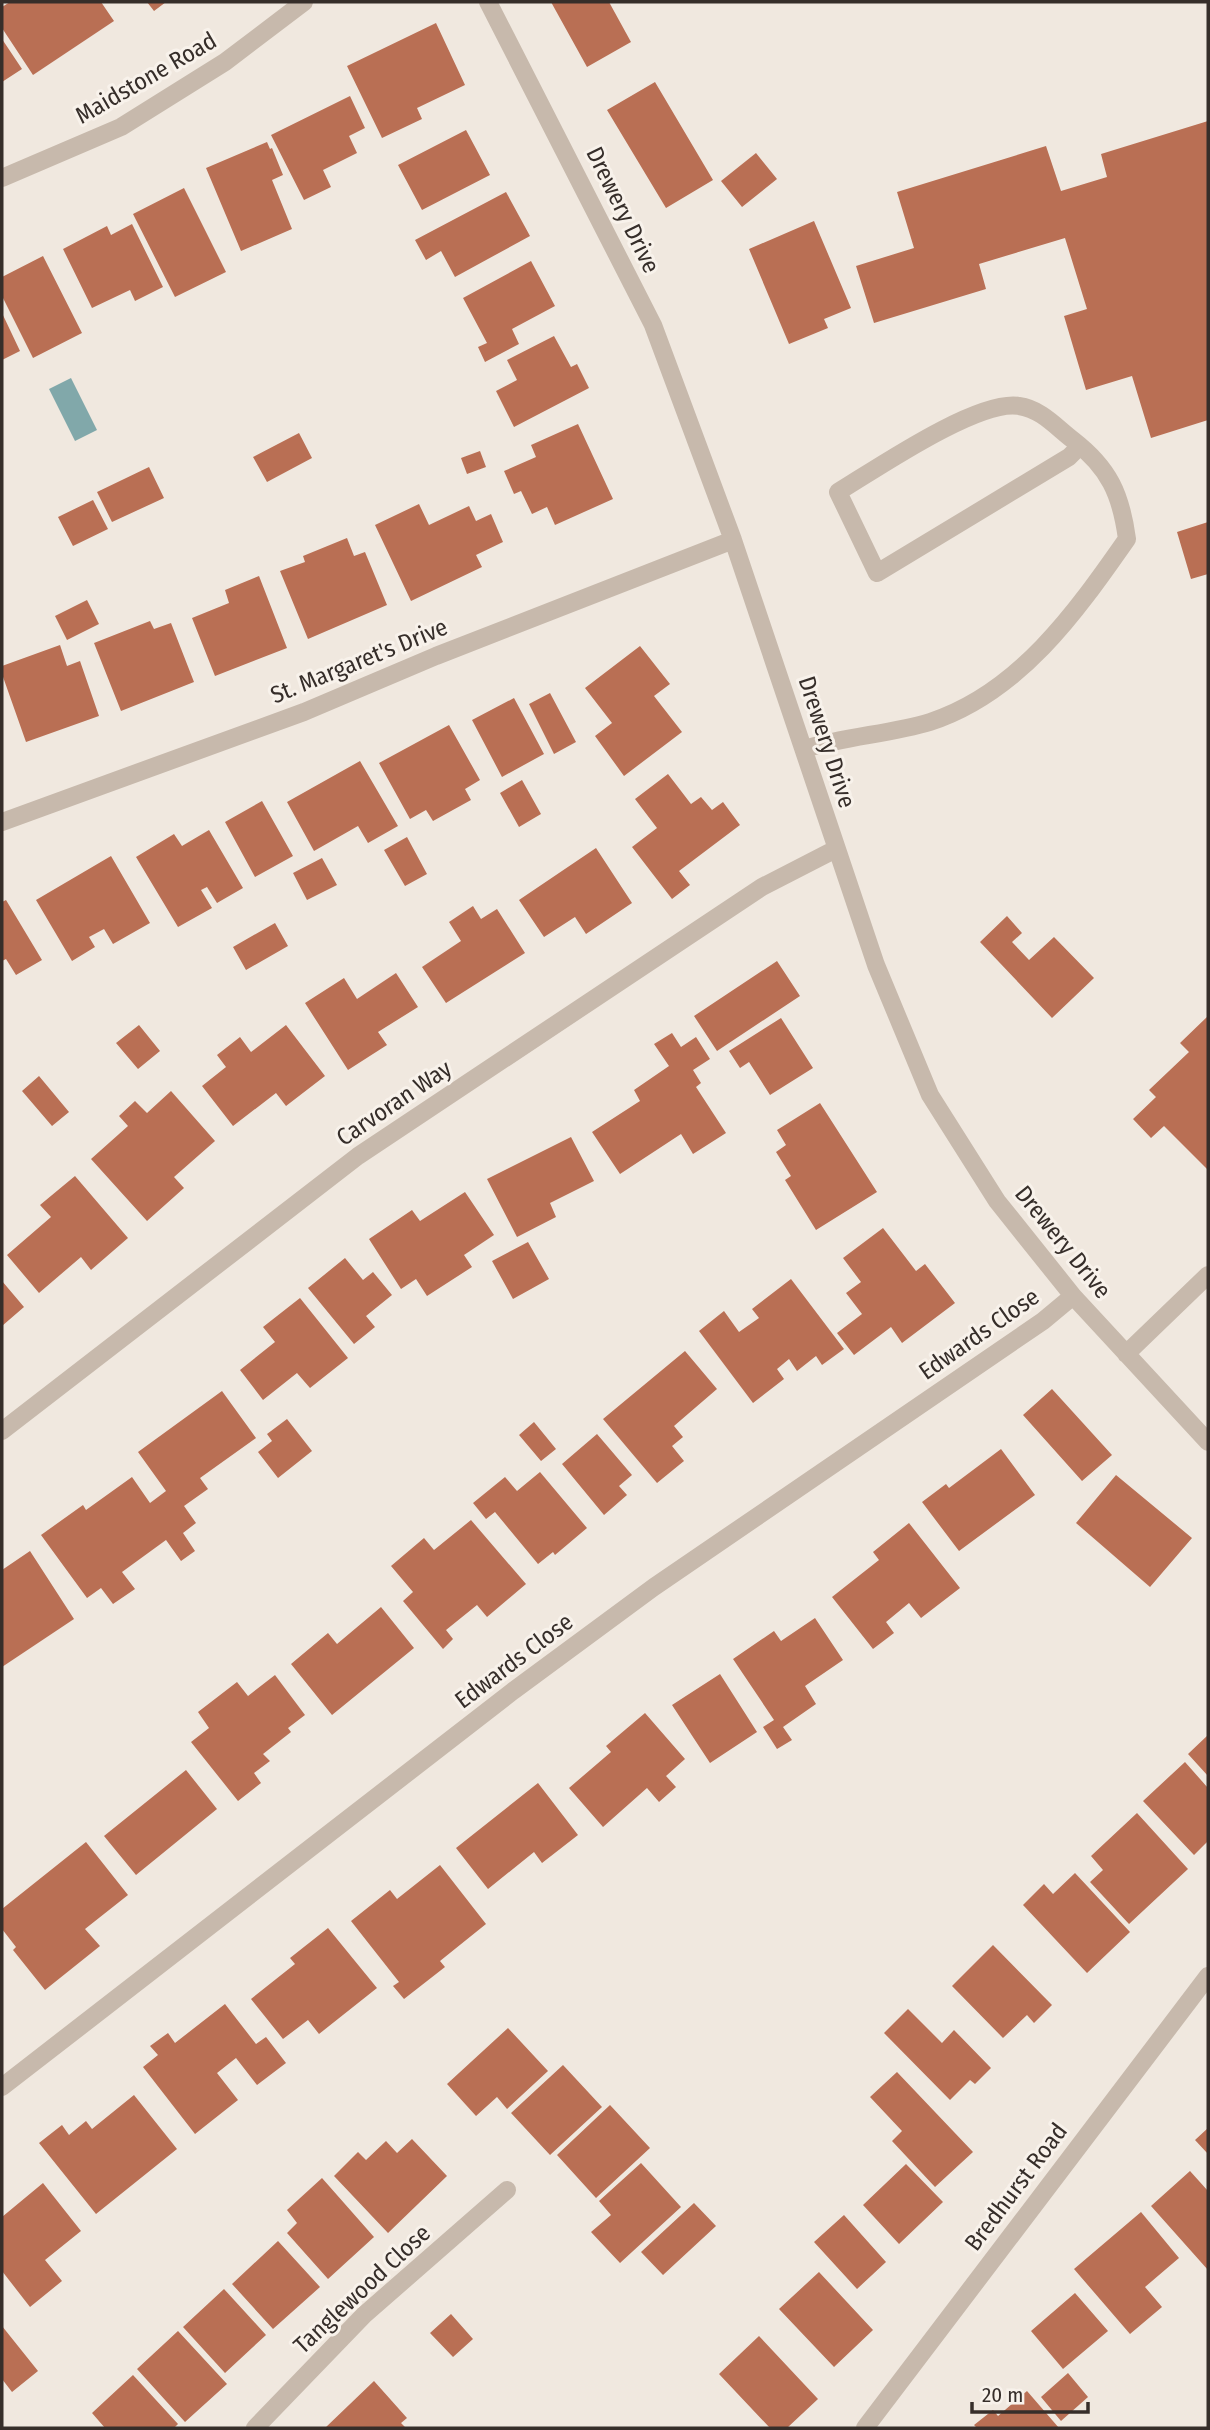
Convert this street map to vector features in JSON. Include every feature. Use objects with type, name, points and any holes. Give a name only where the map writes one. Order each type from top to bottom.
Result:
[{"type":"street","name":"Maidstone Road","points":[[2,178],[121,127],[225,62],[304,2]]},
{"type":"street","name":"Drewery Drive","points":[[488,2],[653,325],[733,540],[876,965],[930,1095],[997,1201],[1073,1296],[1208,1443]]},
{"type":"street","points":[[804,749],[842,737],[929,722],[972,704],[1005,683],[1042,647],[1087,596],[1128,539],[1124,515],[1113,484],[1093,454],[1041,414],[1019,405],[999,406],[968,416],[838,492],[877,573],[1069,457],[1080,446]]},
{"type":"street","name":"St. Margaret's Drive","points":[[2,822],[304,712],[577,599],[733,540]]},
{"type":"street","name":"Carvoran Way","points":[[2,1431],[358,1156],[762,887],[836,849]]},
{"type":"street","points":[[1126,1354],[1208,1275]]},
{"type":"street","name":"Edwards Close","points":[[2,2087],[546,1667],[654,1587],[1043,1321],[1073,1296]]},
{"type":"street","name":"Bredhurst Road","points":[[865,2428],[1208,1976]]},
{"type":"street","name":"Tanglewood Close","points":[[255,2428],[364,2315],[507,2190]]},
{"type":"water","points":[[71,378],[97,430],[75,441],[49,389]]},
{"type":"building","points":[[10,2],[101,2],[114,21],[33,75],[2,28],[2,7]]},
{"type":"building","points":[[147,2],[166,2],[154,11]]},
{"type":"building","points":[[551,2],[609,2],[631,42],[587,67]]},
{"type":"building","points":[[436,23],[465,85],[417,108],[422,119],[382,138],[347,66]]},
{"type":"building","points":[[2,39],[22,69],[2,82]]},
{"type":"building","points":[[655,82],[713,180],[666,208],[607,110]]},
{"type":"building","points":[[350,96],[365,128],[349,136],[357,153],[323,170],[331,187],[304,200],[271,135]]},
{"type":"building","points":[[1208,121],[1208,420],[1151,438],[1132,376],[1086,390],[1064,316],[1087,309],[1065,238],[979,264],[986,289],[874,323],[856,266],[914,248],[897,192],[1046,146],[1061,191],[1107,177],[1101,154]]},
{"type":"building","points":[[466,130],[490,175],[422,210],[398,165]]},
{"type":"building","points":[[267,142],[283,175],[272,180],[292,229],[241,251],[206,168]]},
{"type":"building","points":[[756,153],[777,179],[742,207],[721,181]]},
{"type":"building","points":[[184,188],[226,272],[175,297],[133,214]]},
{"type":"building","points":[[506,192],[530,236],[455,277],[441,251],[426,260],[415,240]]},
{"type":"building","points":[[814,221],[851,308],[824,319],[828,328],[789,344],[749,249]]},
{"type":"building","points":[[132,224],[163,287],[135,301],[130,290],[92,308],[63,249],[107,226],[111,235]]},
{"type":"building","points":[[43,256],[82,333],[33,358],[2,296],[2,277]]},
{"type":"building","points":[[531,261],[555,306],[512,329],[519,344],[485,362],[478,347],[487,343],[463,298]]},
{"type":"building","points":[[2,313],[20,351],[2,360]]},
{"type":"building","points":[[554,336],[571,367],[577,364],[589,388],[514,427],[496,391],[517,380],[507,360]]},
{"type":"building","points":[[578,424],[613,499],[555,525],[547,507],[532,514],[521,491],[514,494],[504,471],[536,457],[531,445]]},
{"type":"building","points":[[299,433],[312,458],[267,482],[253,457]]},
{"type":"building","points":[[480,451],[486,467],[467,474],[461,458]]},
{"type":"building","points":[[149,467],[164,498],[112,522],[97,492]]},
{"type":"building","points":[[93,500],[108,529],[73,546],[58,517]]},
{"type":"building","points":[[419,504],[429,525],[469,506],[476,521],[491,514],[503,542],[476,555],[482,567],[411,601],[375,525]]},
{"type":"building","points":[[1208,522],[1208,574],[1191,579],[1177,532]]},
{"type":"building","points":[[347,538],[354,556],[365,552],[387,605],[308,639],[280,571],[305,562],[303,556]]},
{"type":"building","points":[[259,576],[287,648],[215,676],[192,618],[229,603],[225,590]]},
{"type":"building","points":[[87,600],[99,624],[67,640],[55,616]]},
{"type":"building","points":[[150,621],[154,629],[171,623],[194,682],[121,711],[94,643]]},
{"type":"building","points":[[60,645],[67,666],[80,661],[99,716],[26,742],[2,674],[2,666]]},
{"type":"building","points":[[640,646],[670,684],[654,696],[682,732],[624,776],[595,736],[612,723],[585,688]]},
{"type":"building","points":[[550,693],[576,742],[554,754],[529,704]]},
{"type":"building","points":[[514,698],[544,754],[502,777],[472,720]]},
{"type":"building","points":[[449,725],[480,780],[465,789],[471,800],[433,821],[426,810],[410,819],[379,763]]},
{"type":"building","points":[[360,761],[398,826],[368,843],[358,826],[314,851],[287,802]]},
{"type":"building","points":[[668,774],[691,804],[701,797],[712,810],[723,802],[740,825],[679,871],[690,885],[672,899],[632,847],[657,828],[635,799]]},
{"type":"building","points":[[522,780],[541,814],[519,827],[500,793]]},
{"type":"building","points":[[262,801],[293,856],[255,877],[225,822]]},
{"type":"building","points":[[209,830],[243,888],[217,903],[207,887],[201,890],[212,908],[178,927],[136,857],[174,834],[182,846]]},
{"type":"building","points":[[407,837],[427,874],[405,886],[384,850]]},
{"type":"building","points":[[596,848],[632,903],[586,934],[575,917],[544,937],[519,900]]},
{"type":"building","points":[[111,856],[150,923],[113,944],[104,929],[89,937],[95,947],[72,961],[36,900]]},
{"type":"building","points":[[322,858],[337,885],[307,900],[293,873]]},
{"type":"building","points":[[6,900],[42,960],[16,975],[6,959],[2,961],[2,902]]},
{"type":"building","points":[[473,906],[481,919],[497,909],[525,953],[446,1003],[422,967],[461,941],[449,922]]},
{"type":"building","points":[[1007,916],[1022,933],[1012,942],[1029,960],[1054,937],[1094,978],[1052,1018],[980,942]]},
{"type":"building","points":[[275,923],[288,946],[246,970],[233,947]]},
{"type":"building","points":[[777,961],[800,996],[717,1051],[694,1016]]},
{"type":"building","points":[[396,973],[418,1007],[378,1032],[387,1045],[348,1070],[305,1003],[344,978],[357,999]]},
{"type":"building","points":[[1208,1016],[1208,1170],[1164,1126],[1151,1138],[1133,1119],[1156,1097],[1149,1090],[1189,1052],[1180,1043]]},
{"type":"building","points":[[781,1018],[813,1068],[770,1095],[749,1062],[740,1068],[729,1051]]},
{"type":"building","points":[[139,1025],[160,1051],[138,1069],[116,1043]]},
{"type":"building","points":[[286,1025],[325,1076],[286,1106],[276,1093],[233,1126],[202,1086],[226,1067],[217,1055],[240,1037],[251,1052]]},
{"type":"building","points":[[672,1033],[681,1047],[696,1037],[710,1059],[693,1070],[701,1083],[696,1087],[726,1133],[693,1154],[681,1134],[620,1174],[592,1132],[640,1101],[634,1090],[669,1066],[654,1044]]},
{"type":"building","points":[[39,1076],[69,1112],[52,1126],[22,1091]]},
{"type":"building","points":[[171,1091],[215,1141],[174,1177],[184,1188],[147,1221],[91,1159],[128,1126],[119,1116],[135,1101],[147,1113]]},
{"type":"building","points":[[820,1103],[877,1192],[816,1230],[785,1180],[791,1176],[776,1152],[786,1145],[777,1130]]},
{"type":"building","points":[[571,1137],[594,1181],[550,1203],[556,1217],[517,1237],[487,1179]]},
{"type":"building","points":[[75,1176],[128,1238],[91,1270],[81,1257],[39,1293],[7,1255],[51,1217],[40,1205]]},
{"type":"building","points":[[465,1192],[494,1235],[464,1255],[472,1267],[427,1296],[416,1279],[401,1289],[369,1239],[412,1210],[420,1221]]},
{"type":"building","points":[[883,1228],[916,1271],[925,1264],[955,1303],[902,1343],[891,1327],[854,1355],[837,1333],[862,1314],[846,1293],[861,1282],[843,1258]]},
{"type":"building","points":[[528,1242],[549,1279],[513,1299],[492,1261]]},
{"type":"building","points":[[345,1258],[363,1280],[373,1272],[392,1295],[366,1316],[375,1327],[354,1344],[308,1288]]},
{"type":"building","points":[[791,1279],[844,1349],[822,1365],[816,1356],[797,1371],[789,1359],[777,1369],[784,1379],[753,1403],[699,1331],[724,1311],[739,1332],[759,1318],[752,1309]]},
{"type":"building","points":[[2,1281],[24,1307],[2,1326]]},
{"type":"building","points":[[300,1298],[348,1358],[310,1388],[297,1373],[263,1400],[240,1370],[275,1342],[263,1327]]},
{"type":"building","points":[[685,1351],[717,1389],[674,1426],[683,1437],[672,1446],[684,1461],[657,1483],[603,1419]]},
{"type":"building","points":[[1052,1389],[1112,1455],[1082,1481],[1023,1415]]},
{"type":"building","points":[[222,1391],[256,1438],[200,1478],[208,1489],[184,1506],[196,1523],[183,1533],[195,1551],[181,1561],[166,1540],[122,1572],[135,1589],[113,1604],[101,1588],[87,1598],[41,1535],[83,1505],[86,1510],[132,1477],[150,1503],[166,1491],[138,1452]]},
{"type":"building","points":[[287,1419],[312,1451],[278,1478],[258,1452],[272,1441],[267,1434]]},
{"type":"building","points":[[534,1422],[556,1449],[541,1461],[519,1435]]},
{"type":"building","points":[[597,1434],[632,1475],[619,1486],[627,1495],[604,1515],[562,1464]]},
{"type":"building","points":[[1001,1449],[1035,1495],[959,1551],[922,1502],[946,1484],[949,1488]]},
{"type":"building","points":[[540,1472],[587,1528],[555,1555],[553,1552],[538,1564],[495,1512],[486,1519],[473,1503],[505,1477],[517,1491]]},
{"type":"building","points":[[1116,1475],[1192,1538],[1150,1587],[1076,1523]]},
{"type":"building","points":[[471,1520],[526,1584],[487,1617],[477,1605],[446,1630],[453,1639],[443,1649],[403,1601],[413,1592],[391,1566],[424,1538],[434,1550]]},
{"type":"building","points":[[909,1523],[960,1588],[921,1618],[909,1603],[886,1622],[894,1633],[873,1649],[832,1597],[879,1560],[873,1552]]},
{"type":"building","points":[[30,1551],[74,1619],[2,1667],[2,1570]]},
{"type":"building","points":[[381,1607],[414,1648],[332,1715],[291,1664],[328,1633],[337,1644]]},
{"type":"building","points":[[815,1618],[843,1660],[805,1686],[816,1704],[783,1727],[792,1740],[777,1749],[763,1727],[774,1720],[733,1659],[774,1631],[781,1641]]},
{"type":"building","points":[[720,1674],[757,1732],[710,1763],[672,1705]]},
{"type":"building","points":[[275,1675],[305,1715],[288,1728],[291,1732],[263,1754],[270,1761],[254,1773],[261,1783],[238,1801],[191,1742],[209,1728],[198,1712],[237,1682],[248,1696]]},
{"type":"building","points":[[645,1713],[685,1759],[666,1776],[676,1787],[659,1802],[647,1788],[603,1827],[569,1788],[611,1752],[606,1746]]},
{"type":"building","points":[[1208,1735],[1208,1776],[1188,1754]]},
{"type":"building","points":[[1185,1762],[1208,1788],[1208,1841],[1194,1855],[1143,1801]]},
{"type":"building","points":[[186,1770],[217,1809],[136,1875],[104,1836]]},
{"type":"building","points":[[538,1783],[578,1835],[542,1863],[534,1852],[488,1889],[456,1848]]},
{"type":"building","points":[[1137,1813],[1188,1869],[1129,1924],[1090,1882],[1103,1870],[1091,1856]]},
{"type":"building","points":[[86,1842],[128,1895],[85,1929],[100,1946],[45,1990],[13,1950],[16,1947],[2,1929],[2,1909]]},
{"type":"building","points":[[440,1865],[486,1924],[440,1961],[445,1967],[404,1999],[393,1986],[399,1982],[351,1921],[390,1890],[397,1899]]},
{"type":"building","points":[[1075,1873],[1130,1932],[1087,1973],[1023,1905],[1044,1884],[1053,1894]]},
{"type":"building","points":[[328,1928],[377,1988],[319,2034],[308,2020],[283,2039],[251,1999],[295,1964],[290,1958]]},
{"type":"building","points":[[993,1945],[1052,2005],[1034,2023],[1027,2015],[1003,2038],[952,1986]]},
{"type":"building","points":[[225,2004],[256,2044],[266,2037],[286,2063],[257,2085],[236,2058],[217,2073],[238,2100],[195,2134],[143,2067],[158,2055],[150,2046],[168,2033],[175,2043]]},
{"type":"building","points":[[908,2009],[942,2043],[954,2030],[991,2068],[975,2084],[970,2080],[950,2100],[884,2033]]},
{"type":"building","points":[[508,2028],[548,2071],[507,2109],[497,2097],[476,2116],[447,2084]]},
{"type":"building","points":[[563,2065],[602,2107],[550,2155],[511,2113]]},
{"type":"building","points":[[897,2072],[973,2152],[935,2187],[892,2141],[902,2131],[870,2097]]},
{"type":"building","points":[[134,2095],[177,2149],[96,2214],[39,2143],[62,2125],[69,2135],[86,2121],[92,2129]]},
{"type":"building","points":[[610,2105],[650,2148],[596,2198],[557,2155]]},
{"type":"building","points":[[1208,2128],[1208,2154],[1195,2140]]},
{"type":"building","points":[[412,2139],[447,2176],[388,2233],[334,2176],[358,2152],[366,2160],[386,2141],[397,2153]]},
{"type":"building","points":[[641,2163],[681,2207],[620,2263],[591,2232],[611,2215],[599,2201]]},
{"type":"building","points":[[906,2164],[943,2202],[899,2244],[863,2205]]},
{"type":"building","points":[[1190,2171],[1208,2191],[1208,2270],[1151,2206]]},
{"type":"building","points":[[322,2178],[374,2237],[328,2279],[287,2233],[297,2223],[287,2210]]},
{"type":"building","points":[[43,2183],[81,2231],[45,2260],[62,2281],[30,2307],[2,2271],[2,2217]]},
{"type":"building","points":[[694,2203],[716,2226],[663,2275],[641,2252]]},
{"type":"building","points":[[1141,2212],[1179,2258],[1145,2287],[1162,2307],[1130,2334],[1074,2269]]},
{"type":"building","points":[[844,2215],[886,2262],[857,2289],[814,2242]]},
{"type":"building","points":[[278,2241],[320,2287],[273,2329],[232,2284]]},
{"type":"building","points":[[819,2272],[873,2330],[834,2367],[779,2309]]},
{"type":"building","points":[[224,2289],[266,2335],[225,2373],[183,2327]]},
{"type":"building","points":[[1075,2293],[1108,2331],[1063,2369],[1031,2331]]},
{"type":"building","points":[[451,2314],[473,2339],[453,2357],[430,2333]]},
{"type":"building","points":[[2,2326],[38,2371],[12,2392],[2,2379]]},
{"type":"building","points":[[178,2331],[227,2384],[185,2422],[137,2369]]},
{"type":"building","points":[[759,2336],[818,2399],[787,2428],[770,2428],[719,2374]]},
{"type":"building","points":[[1068,2373],[1088,2397],[1061,2421],[1041,2397]]},
{"type":"building","points":[[133,2375],[178,2424],[174,2428],[105,2428],[92,2413]]},
{"type":"building","points":[[374,2381],[407,2418],[401,2423],[406,2428],[325,2428]]},
{"type":"building","points":[[1027,2391],[1059,2428],[977,2428],[974,2425],[993,2410],[998,2416]]}]
